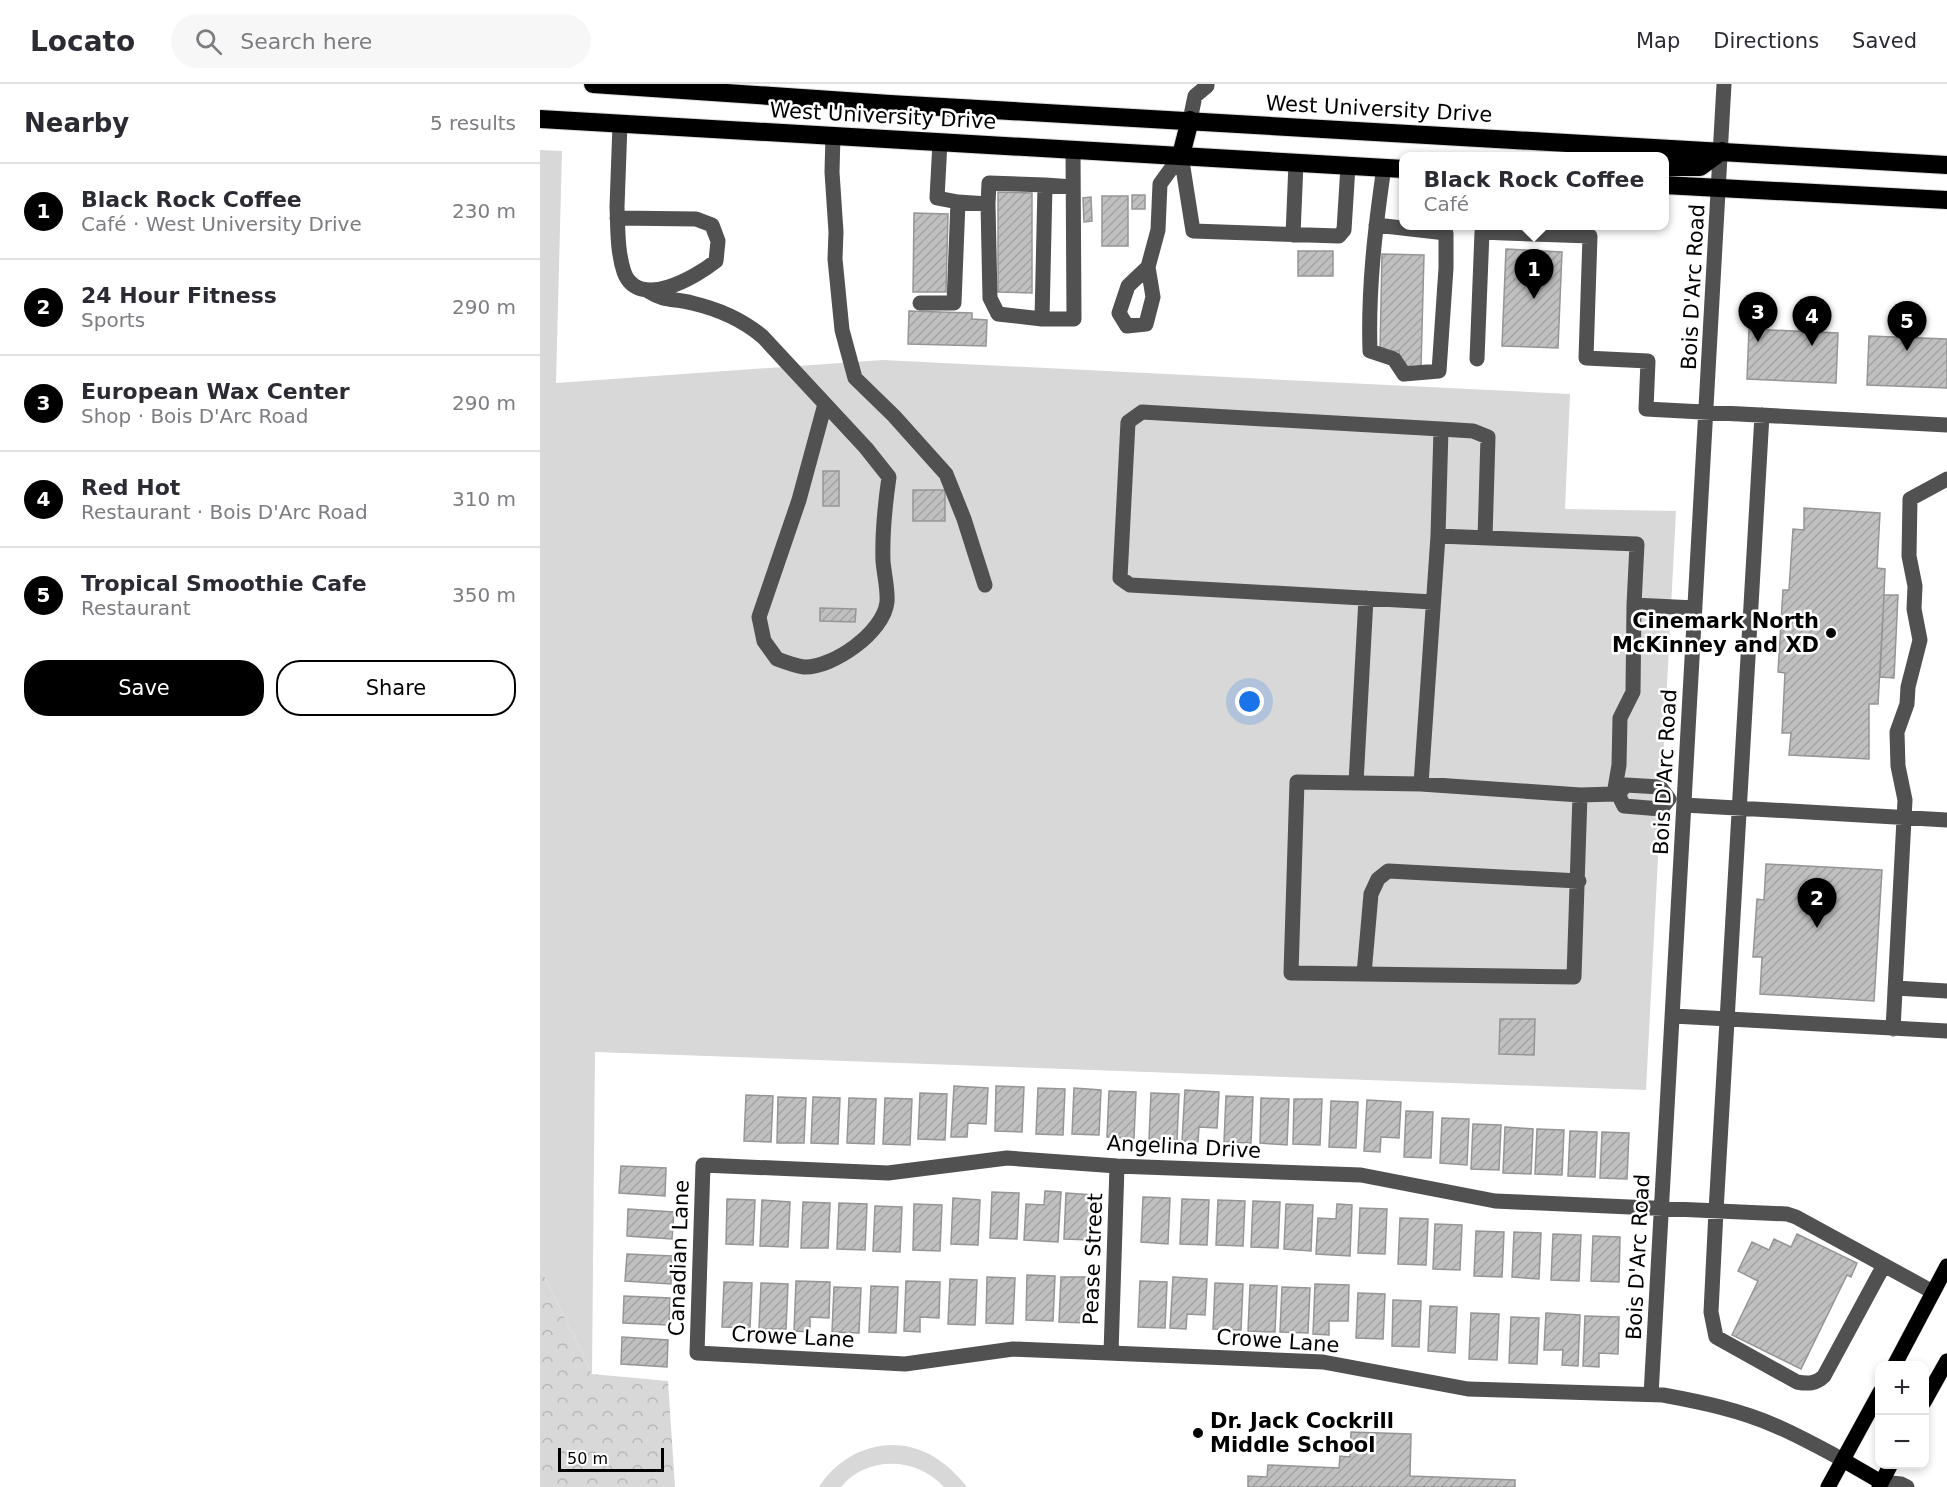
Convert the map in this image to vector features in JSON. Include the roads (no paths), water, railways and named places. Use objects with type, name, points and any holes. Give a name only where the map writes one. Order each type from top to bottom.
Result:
[{"type":"highway","name":"West University Drive","points":[[593,84],[692,87],[901,104],[1947,165]]},
{"type":"highway","name":"West University Drive","points":[[540,119],[1348,166],[1399,167]]},
{"type":"highway","points":[[1181,156],[1190,120]]},
{"type":"highway","points":[[1669,167],[1700,167],[1722,152]]},
{"type":"highway","points":[[1669,185],[1947,200]]},
{"type":"main road","points":[[1896,1361],[1947,1266]]},
{"type":"main road","points":[[1929,1393],[1947,1361]]},
{"type":"main road","points":[[1828,1487],[1875,1401]]},
{"type":"main road","points":[[1843,1460],[1881,1485],[1889,1469]]},
{"type":"street","points":[[1190,120],[1190,90],[1207,87],[1207,84]]},
{"type":"street","name":"Bois D'Arc Road","points":[[1651,1395],[1672,1016],[1679,801],[1695,608],[1724,84]]},
{"type":"street","points":[[620,124],[617,218],[619,249],[625,274],[633,284],[659,298],[691,302],[718,311],[750,326],[763,337],[866,448],[889,477],[884,519],[883,562],[887,604],[873,632],[854,648],[826,662],[804,667],[777,659],[764,640],[759,617],[799,500],[825,404]]},
{"type":"street","points":[[833,135],[835,259],[842,330],[855,378],[894,416],[946,474],[964,519],[985,585]]},
{"type":"street","points":[[940,142],[937,198],[988,204]]},
{"type":"street","points":[[1073,150],[1074,319],[1042,319],[998,314],[990,298],[989,183],[1073,187]]},
{"type":"street","points":[[1181,156],[1193,231],[1339,236],[1344,230],[1348,166]]},
{"type":"street","points":[[1148,267],[1158,230],[1160,184],[1181,156]]},
{"type":"street","points":[[1293,235],[1296,163]]},
{"type":"street","points":[[1384,167],[1369,306],[1370,351],[1394,359],[1404,374],[1439,371],[1446,233],[1420,230]]},
{"type":"street","points":[[1042,319],[1044,185]]},
{"type":"street","points":[[920,303],[954,303],[958,202]]},
{"type":"street","points":[[617,218],[696,219],[712,225],[718,241],[716,261],[704,271],[665,288],[648,291]]},
{"type":"street","points":[[1376,225],[1399,228]]},
{"type":"street","points":[[1477,359],[1482,232],[1498,230]]},
{"type":"street","points":[[1518,230],[1590,236],[1586,358],[1648,361],[1646,409],[1947,425]]},
{"type":"street","points":[[1433,602],[1130,585],[1120,578],[1128,422],[1142,412],[1473,431],[1488,437],[1485,538]]},
{"type":"street","points":[[1762,415],[1716,1211],[1711,1312],[1716,1338],[1797,1382],[1806,1384],[1818,1382],[1824,1376],[1884,1265]]},
{"type":"street","points":[[1421,784],[1438,536],[1441,429]]},
{"type":"street","points":[[1893,1029],[1905,818],[1905,800],[1898,766],[1897,732],[1907,704],[1908,687],[1920,640],[1914,609],[1915,586],[1909,556],[1910,499],[1947,479]]},
{"type":"street","points":[[1438,536],[1636,544],[1633,692],[1620,718],[1616,794],[1624,806],[1661,809],[1679,801]]},
{"type":"street","points":[[1356,783],[1366,598]]},
{"type":"street","points":[[1634,605],[1695,608]]},
{"type":"street","points":[[1581,795],[1574,977],[1291,973],[1297,782],[1421,784],[1581,795],[1616,794],[1626,785],[1660,787],[1679,801],[1740,808],[1947,820]]},
{"type":"street","points":[[1364,974],[1371,894],[1378,879],[1388,871],[1578,881]]},
{"type":"street","points":[[1895,988],[1947,991]]},
{"type":"street","points":[[1672,1016],[1727,1021],[1947,1031]]},
{"type":"street","name":"Angelina Drive","points":[[703,1165],[888,1173],[1007,1158],[1117,1166],[1361,1176],[1495,1201],[1787,1214],[1933,1292]]},
{"type":"street","name":"Canadian Lane","points":[[697,1353],[703,1165]]},
{"type":"street","name":"Pease Street","points":[[1111,1353],[1117,1166]]},
{"type":"street","name":"Crowe Lane","points":[[697,1353],[905,1364],[1013,1349],[1323,1362],[1468,1389],[1651,1395],[1686,1399],[1745,1414],[1776,1426],[1843,1460]]},
{"type":"street","points":[[1881,1485],[1901,1484],[1907,1487]]},
{"type":"place","name":"Black Rock Coffee","points":[[1534,299]]},
{"type":"place","name":"European Wax Center","points":[[1758,342]]},
{"type":"place","name":"Red Hot","points":[[1812,346]]},
{"type":"place","name":"Tropical Smoothie Cafe","points":[[1907,351]]},
{"type":"place","name":"Cinemark North McKinney and XD","points":[[1831,633]]},
{"type":"place","name":"24 Hour Fitness","points":[[1817,928]]},
{"type":"place","name":"Dr. Jack Cockrill Middle School","points":[[1198,1433]]}]
